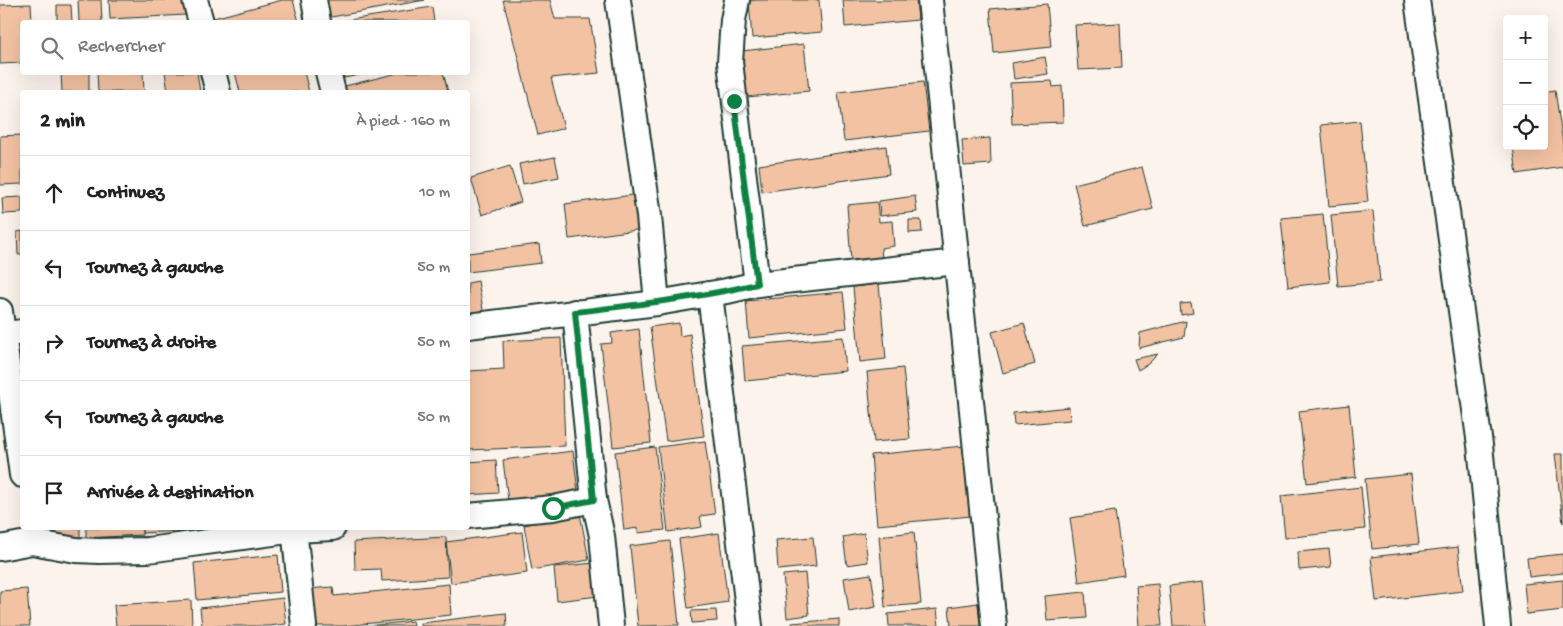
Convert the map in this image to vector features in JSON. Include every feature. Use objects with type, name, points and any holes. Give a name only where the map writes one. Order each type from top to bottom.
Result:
[{"type":"street","points":[[195,0],[200,20]]},
{"type":"street","points":[[314,0],[318,20]]},
{"type":"street","points":[[618,0],[648,216],[656,303]]},
{"type":"street","points":[[738,0],[733,20],[730,62],[757,284]]},
{"type":"street","points":[[930,0],[994,626]]},
{"type":"street","points":[[1417,0],[1480,446],[1498,626]]},
{"type":"street","points":[[214,75],[218,90]]},
{"type":"street","points":[[329,75],[332,90]]},
{"type":"street","points":[[470,326],[656,303],[757,284],[957,262]]},
{"type":"street","points":[[710,294],[750,626]]},
{"type":"street","points":[[0,311],[8,334],[20,455]]},
{"type":"street","points":[[575,312],[594,500],[602,536],[611,626]]},
{"type":"street","points":[[470,516],[553,508],[594,500]]},
{"type":"street","points":[[0,548],[31,535],[76,550],[148,550],[288,530]]},
{"type":"street","points":[[295,530],[304,626]]},
{"type":"building","points":[[78,0],[101,0],[102,20],[79,20]]},
{"type":"building","points":[[109,0],[185,0],[186,15],[110,19]]},
{"type":"building","points":[[282,0],[293,0],[298,20],[210,20]]},
{"type":"building","points":[[322,0],[425,0],[326,18]]},
{"type":"building","points":[[503,0],[550,0],[555,19],[590,19],[599,73],[551,78],[564,128],[538,135]]},
{"type":"building","points":[[819,0],[822,32],[752,38],[749,1]]},
{"type":"building","points":[[843,0],[916,0],[918,20],[845,27]]},
{"type":"building","points":[[31,4],[32,20],[20,20],[20,63],[0,64],[0,5]]},
{"type":"building","points":[[1047,4],[1051,47],[994,53],[990,9]]},
{"type":"building","points":[[57,5],[71,5],[72,20],[57,20]]},
{"type":"building","points":[[432,7],[434,20],[349,20]]},
{"type":"building","points":[[1120,23],[1122,68],[1078,70],[1075,25]]},
{"type":"building","points":[[804,44],[809,91],[747,97],[742,51]]},
{"type":"building","points":[[1045,57],[1048,74],[1014,79],[1012,63]]},
{"type":"building","points":[[61,75],[89,75],[89,90],[62,90]]},
{"type":"building","points":[[97,75],[143,75],[144,90],[98,90]]},
{"type":"building","points":[[165,75],[197,75],[200,90],[168,90]]},
{"type":"building","points":[[236,75],[305,75],[308,90],[240,90]]},
{"type":"building","points":[[344,75],[360,75],[344,78]]},
{"type":"building","points":[[390,75],[444,75],[448,90],[342,90],[341,87]]},
{"type":"building","points":[[1052,81],[1053,87],[1062,86],[1063,122],[1012,124],[1010,83]]},
{"type":"building","points":[[923,82],[929,131],[844,141],[838,92]]},
{"type":"building","points":[[1555,90],[1563,144],[1563,167],[1517,174],[1514,150],[1548,150],[1548,91]]},
{"type":"building","points":[[1360,121],[1368,202],[1329,206],[1321,125]]},
{"type":"building","points":[[20,135],[20,184],[0,185],[0,136]]},
{"type":"building","points":[[990,138],[991,164],[964,166],[962,140]]},
{"type":"building","points":[[886,146],[889,174],[762,192],[759,165]]},
{"type":"building","points":[[555,157],[559,177],[523,184],[519,164]]},
{"type":"building","points":[[510,166],[521,202],[482,215],[471,178]]},
{"type":"building","points":[[1142,167],[1153,209],[1085,226],[1074,184]]},
{"type":"building","points":[[640,194],[644,229],[569,239],[565,204]]},
{"type":"building","points":[[915,196],[917,212],[880,216],[879,201]]},
{"type":"building","points":[[20,197],[20,213],[3,214],[2,198]]},
{"type":"building","points":[[877,202],[879,222],[892,221],[894,246],[881,248],[882,259],[851,262],[847,205]]},
{"type":"building","points":[[1373,211],[1380,282],[1338,286],[1331,215]]},
{"type":"building","points":[[1323,214],[1330,282],[1288,287],[1281,218]]},
{"type":"building","points":[[909,220],[921,220],[922,232],[909,233]]},
{"type":"building","points":[[20,231],[20,254],[18,255],[17,232]]},
{"type":"building","points":[[539,244],[541,263],[470,272],[470,253]]},
{"type":"building","points":[[478,281],[484,315],[470,318],[470,283]]},
{"type":"building","points":[[879,284],[886,359],[860,362],[853,287]]},
{"type":"building","points":[[843,292],[847,328],[749,338],[746,301]]},
{"type":"building","points":[[1191,303],[1193,313],[1181,315],[1180,304]]},
{"type":"building","points":[[1186,321],[1184,337],[1139,348],[1140,333]]},
{"type":"building","points":[[679,323],[680,336],[690,334],[704,436],[666,441],[650,327]]},
{"type":"building","points":[[1024,323],[1035,364],[1003,373],[992,332]]},
{"type":"building","points":[[639,329],[651,443],[613,447],[601,344],[612,343],[611,333]]},
{"type":"building","points":[[843,337],[846,371],[745,381],[742,346]]},
{"type":"building","points":[[561,338],[565,446],[470,450],[470,371],[504,369],[503,341]]},
{"type":"building","points":[[1158,354],[1148,364],[1138,370],[1134,359]]},
{"type":"building","points":[[903,368],[910,439],[874,442],[867,372]]},
{"type":"building","points":[[1349,405],[1356,477],[1307,483],[1299,411]]},
{"type":"building","points":[[1069,407],[1070,420],[1014,425],[1013,413]]},
{"type":"building","points":[[705,441],[715,514],[700,516],[702,527],[668,532],[658,447]]},
{"type":"building","points":[[964,446],[971,516],[877,525],[871,455]]},
{"type":"building","points":[[655,447],[665,530],[638,533],[638,528],[624,530],[615,452]]},
{"type":"building","points":[[573,451],[578,492],[508,501],[503,460]]},
{"type":"building","points":[[1555,454],[1563,454],[1563,523]]},
{"type":"building","points":[[496,460],[498,493],[470,495],[470,462]]},
{"type":"building","points":[[1411,474],[1419,544],[1372,549],[1365,479]]},
{"type":"building","points":[[1361,487],[1365,529],[1285,538],[1281,496]]},
{"type":"building","points":[[1115,511],[1124,575],[1079,582],[1070,518]]},
{"type":"building","points":[[580,514],[589,560],[532,570],[524,525]]},
{"type":"building","points":[[43,530],[80,530],[80,538],[44,540]]},
{"type":"building","points":[[86,530],[142,530],[142,535],[86,538]]},
{"type":"building","points":[[142,530],[202,530],[142,533]]},
{"type":"building","points":[[522,532],[527,573],[451,583],[446,542]]},
{"type":"building","points":[[914,532],[921,604],[885,607],[879,536]]},
{"type":"building","points":[[719,533],[728,602],[688,608],[679,539]]},
{"type":"building","points":[[864,533],[868,562],[847,565],[843,537]]},
{"type":"building","points":[[446,537],[448,577],[382,581],[381,569],[355,570],[354,542]]},
{"type":"building","points":[[813,537],[816,566],[778,570],[776,540]]},
{"type":"building","points":[[670,541],[679,625],[638,626],[630,546]]},
{"type":"building","points":[[1458,547],[1463,591],[1376,601],[1371,557]]},
{"type":"building","points":[[1329,549],[1331,567],[1299,570],[1298,552]]},
{"type":"building","points":[[1563,554],[1563,573],[1529,577],[1527,558]]},
{"type":"building","points":[[278,555],[281,592],[197,600],[194,563]]},
{"type":"building","points":[[594,563],[598,596],[557,601],[554,567]]},
{"type":"building","points":[[805,573],[809,615],[787,618],[783,575]]},
{"type":"building","points":[[871,574],[876,607],[849,612],[844,578]]},
{"type":"building","points":[[1563,580],[1563,610],[1527,614],[1524,584]]},
{"type":"building","points":[[1203,582],[1207,626],[1173,626],[1169,586]]},
{"type":"building","points":[[449,584],[451,615],[343,626],[311,626],[307,589],[333,587],[334,596]]},
{"type":"building","points":[[1158,584],[1162,626],[1139,626],[1136,586]]},
{"type":"building","points":[[27,589],[30,626],[0,626],[0,591]]},
{"type":"building","points":[[1085,592],[1087,618],[1047,621],[1045,596]]},
{"type":"building","points":[[283,598],[286,624],[269,626],[202,626],[200,608]]},
{"type":"building","points":[[191,600],[192,626],[116,626],[114,605]]},
{"type":"building","points":[[978,603],[980,626],[951,626],[949,607]]},
{"type":"building","points":[[937,609],[939,626],[889,626],[888,614]]},
{"type":"building","points":[[716,610],[717,621],[692,623],[691,611]]},
{"type":"building","points":[[506,613],[507,626],[421,626],[421,623]]},
{"type":"building","points":[[839,619],[839,626],[792,626],[792,623]]},
{"type":"building","points":[[413,621],[414,626],[367,626]]},
{"type":"route","points":[[553,508],[594,500],[575,312],[656,303],[728,291],[757,284],[734,101]]}]
